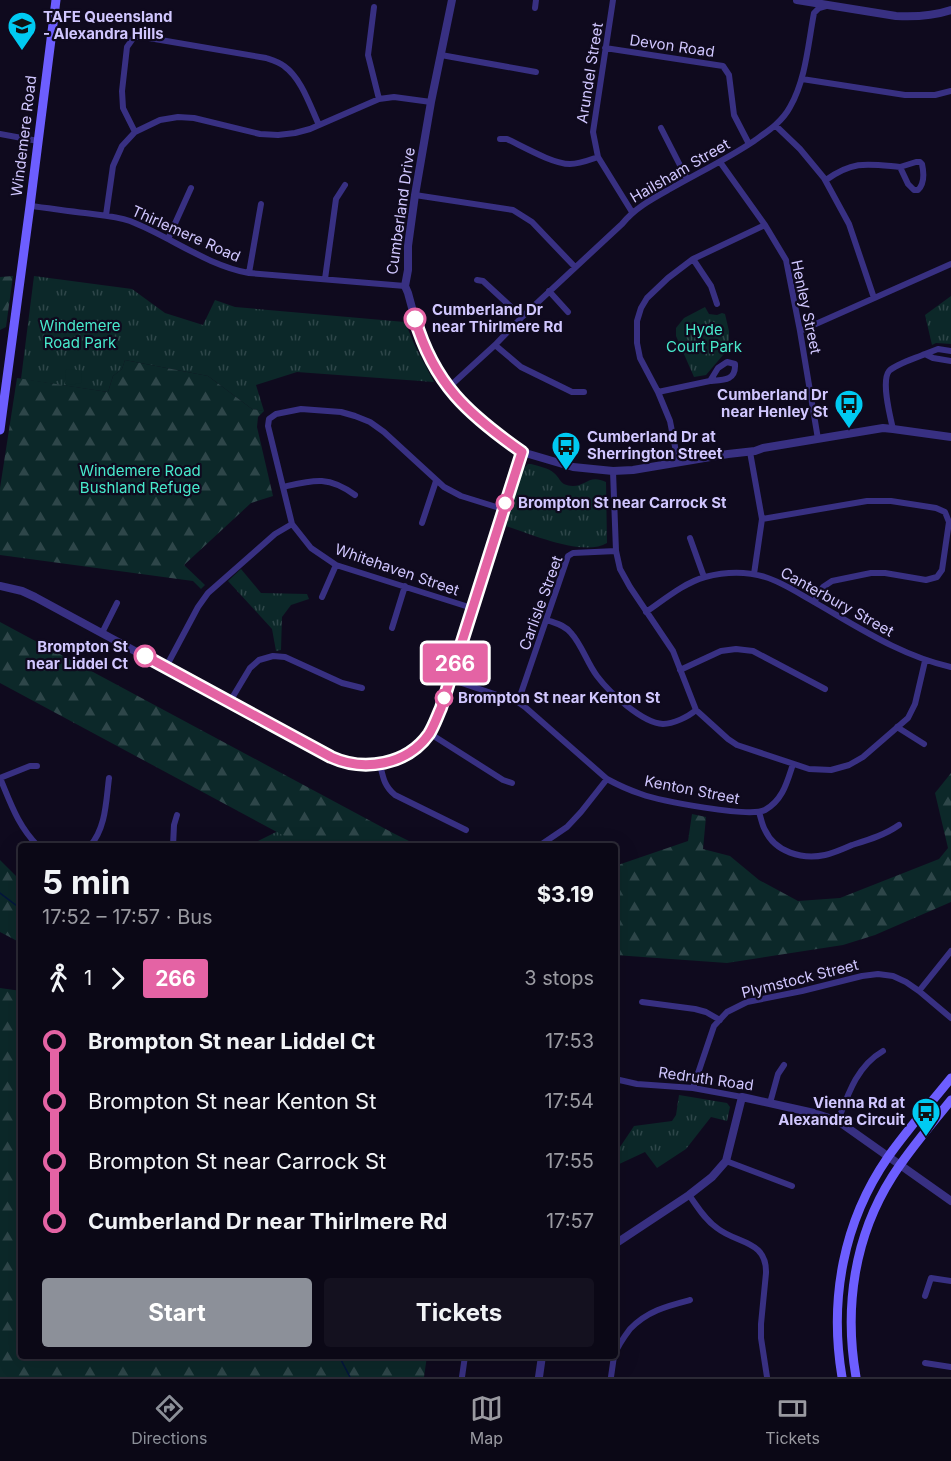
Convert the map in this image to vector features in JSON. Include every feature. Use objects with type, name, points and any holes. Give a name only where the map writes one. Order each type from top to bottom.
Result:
[{"type":"main road","name":"Windemere Road","points":[[0,430],[6,364],[30,206],[57,0]]},
{"type":"main road","points":[[842,1377],[837,1326],[839,1282],[853,1228],[867,1193],[888,1157],[951,1078]]},
{"type":"main road","points":[[856,1377],[852,1346],[851,1300],[863,1241],[885,1188],[900,1165],[951,1100]]},
{"type":"street","name":"Cumberland Drive","points":[[452,0],[415,195],[405,286],[418,330],[434,365],[448,388],[471,413],[522,452],[573,467],[614,471],[750,452],[871,430],[892,429],[951,437]]},
{"type":"street","points":[[535,8],[536,0]]},
{"type":"street","name":"Arundel Street","points":[[613,0],[592,132],[598,157],[632,212]]},
{"type":"street","points":[[797,0],[909,17],[951,10]]},
{"type":"street","name":"Hailsham Street","points":[[448,388],[632,212],[720,162],[776,126],[790,107],[802,79],[814,13],[819,8],[829,5]]},
{"type":"street","points":[[374,8],[368,55],[379,99]]},
{"type":"street","points":[[135,132],[123,108],[122,91],[127,47],[134,37],[266,58],[282,64],[301,86],[319,125]]},
{"type":"street","name":"Devon Road","points":[[605,48],[723,66],[729,75],[734,115],[749,144]]},
{"type":"street","points":[[441,56],[536,72]]},
{"type":"street","points":[[802,79],[905,95],[934,95],[951,91]]},
{"type":"street","points":[[106,215],[113,166],[122,146],[135,132],[160,120],[178,117],[194,118],[260,134],[294,134],[379,99],[394,97],[431,102]]},
{"type":"street","points":[[776,126],[800,149],[825,180],[849,224],[874,298]]},
{"type":"street","points":[[661,128],[687,179]]},
{"type":"street","points":[[0,134],[38,141]]},
{"type":"street","points":[[500,139],[507,139],[557,162],[579,164],[598,157]]},
{"type":"street","name":"Henley Street","points":[[720,162],[765,225],[786,260],[818,439]]},
{"type":"street","points":[[825,180],[840,170],[854,165],[900,167],[916,162],[921,163],[923,167],[922,184],[918,190],[911,188],[900,167]]},
{"type":"street","points":[[325,279],[336,199],[345,185]]},
{"type":"street","points":[[168,239],[191,188]]},
{"type":"street","points":[[415,195],[513,210],[532,222],[575,267]]},
{"type":"street","points":[[249,273],[261,204]]},
{"type":"street","name":"Thirlemere Road","points":[[30,206],[106,215],[127,220],[223,266],[249,273],[405,286]]},
{"type":"street","points":[[678,462],[670,421],[640,358],[637,321],[641,308],[647,298],[668,278],[693,259],[765,225]]},
{"type":"street","points":[[693,259],[711,286],[717,304]]},
{"type":"street","points":[[800,331],[951,264]]},
{"type":"street","points":[[477,280],[483,281],[522,317]]},
{"type":"street","points":[[549,291],[568,312]]},
{"type":"street","points":[[495,345],[521,367],[572,392],[584,392]]},
{"type":"street","points":[[892,429],[885,383],[887,374],[893,368],[938,349],[951,351]]},
{"type":"street","points":[[925,354],[936,359],[951,361]]},
{"type":"street","points":[[658,392],[710,381]]},
{"type":"street","name":"Whitehaven Street","points":[[436,482],[384,432],[356,416],[341,412],[301,409],[276,414],[269,419],[268,426],[292,524],[311,548],[336,565],[472,608]]},
{"type":"street","points":[[0,586],[36,597],[337,760],[357,765],[380,764],[408,753],[429,733],[435,722],[522,452]]},
{"type":"street","points":[[750,452],[762,519],[754,574]]},
{"type":"street","points":[[614,471],[616,550],[621,569],[630,587],[673,651],[696,710],[728,739],[738,745],[809,769],[831,770],[849,765],[863,757],[908,718],[915,704],[925,661]]},
{"type":"street","points":[[283,487],[313,480],[328,481],[342,485],[355,495]]},
{"type":"street","points":[[422,523],[436,482],[461,496],[503,509]]},
{"type":"street","points":[[762,519],[867,501],[891,501],[936,508],[945,512],[949,522],[942,570],[937,577],[926,580],[871,573],[832,581],[823,586],[814,602]]},
{"type":"street","points":[[166,667],[208,593],[275,534],[292,524]]},
{"type":"street","points":[[690,538],[704,577]]},
{"type":"street","name":"Carlisle Street","points":[[518,702],[568,556],[573,553],[616,550]]},
{"type":"street","points":[[322,597],[336,565]]},
{"type":"street","name":"Canterbury Street","points":[[646,612],[684,586],[704,577],[725,573],[754,574],[785,585],[888,644],[925,661],[951,667]]},
{"type":"street","points":[[392,628],[405,586]]},
{"type":"street","points":[[102,633],[117,603]]},
{"type":"street","points":[[547,620],[571,632],[597,676],[614,696],[652,722],[671,723],[696,710]]},
{"type":"street","points":[[680,670],[721,651],[736,649],[753,651],[825,689]]},
{"type":"street","points":[[230,703],[250,668],[259,660],[273,656],[285,657],[342,683],[362,688]]},
{"type":"street","name":"Kenton Street","points":[[450,679],[518,702],[607,779],[632,791],[664,801],[735,812],[759,812],[778,800],[785,789],[793,764]]},
{"type":"street","points":[[897,728],[924,744]]},
{"type":"street","points":[[429,733],[502,780],[512,783]]},
{"type":"street","points":[[380,764],[384,783],[395,795],[466,830]]},
{"type":"street","points":[[35,843],[17,820],[0,778],[37,765]]},
{"type":"street","points":[[92,843],[103,820],[109,778]]},
{"type":"street","points":[[543,843],[567,827],[607,779]]},
{"type":"street","points":[[759,812],[765,831],[774,842],[784,850],[812,857],[826,855],[889,832],[899,825]]},
{"type":"street","points":[[173,843],[177,815]]},
{"type":"street","points":[[919,990],[951,951]]},
{"type":"street","name":"Plymstock Street","points":[[693,1088],[714,1026],[727,1012],[747,1002],[878,974],[893,976],[906,982],[919,990],[951,1018]]},
{"type":"street","points":[[642,1002],[695,1009],[720,1020]]},
{"type":"street","points":[[838,1121],[847,1097],[862,1069],[872,1058],[883,1051]]},
{"type":"street","points":[[770,1103],[778,1074],[784,1065]]},
{"type":"street","name":"Redruth Road","points":[[618,1080],[637,1084],[693,1088],[742,1097],[814,1113],[838,1121],[951,1201]]},
{"type":"street","points":[[618,1242],[689,1195],[712,1177],[726,1161],[742,1097]]},
{"type":"street","points":[[726,1161],[792,1186]]},
{"type":"street","points":[[689,1195],[710,1223],[727,1235],[755,1247],[763,1256],[766,1273],[760,1338],[767,1377]]},
{"type":"street","points":[[925,1296],[931,1278],[951,1281]]},
{"type":"street","points":[[618,1346],[625,1335],[646,1315],[690,1300]]},
{"type":"street","points":[[462,1377],[465,1359]]},
{"type":"street","points":[[539,1377],[542,1359]]},
{"type":"street","points":[[611,1377],[614,1359]]},
{"type":"street","points":[[925,1363],[951,1367]]},
{"type":"green space","points":[[13,276],[6,327],[0,330],[0,277]]},
{"type":"green space","name":"Windemere Road Park","points":[[34,276],[132,289],[165,313],[203,325],[215,300],[235,307],[405,322],[434,382],[297,372],[256,385],[264,411],[252,409],[208,376],[125,360],[122,369],[113,376],[108,392],[21,379]]},
{"type":"green space","points":[[951,296],[951,344],[932,345],[925,315]]},
{"type":"green space","name":"Hyde Court Park","points":[[705,307],[709,314],[725,314],[729,331],[729,348],[706,375],[694,377],[676,336],[676,328],[684,318]]},
{"type":"green space","name":"Windemere Road Bushland Refuge","points":[[125,360],[208,376],[252,409],[264,411],[258,417],[257,427],[273,496],[251,503],[184,565],[205,585],[201,589],[193,581],[0,555],[0,488],[17,378],[108,392],[113,376],[122,369]]},
{"type":"green space","points":[[66,370],[82,371],[81,383],[65,384]]},
{"type":"green space","points":[[528,464],[549,470],[568,485],[577,486],[596,479],[606,482],[607,543],[597,547],[572,546],[506,526],[523,469]]},
{"type":"green space","points":[[241,569],[261,593],[307,594],[309,599],[291,605],[282,617],[281,650],[276,651],[272,629],[228,581]]},
{"type":"green space","points":[[0,622],[413,843],[297,843],[0,683]]},
{"type":"green space","points":[[951,773],[951,902],[875,935],[843,945],[727,963],[618,955],[618,865],[688,841],[692,814],[706,817],[703,849],[730,856],[759,880],[798,901],[840,898],[939,859],[948,848],[935,793]]},
{"type":"green space","points":[[278,831],[298,843],[254,843]]},
{"type":"green space","points":[[0,860],[18,878],[18,941],[0,932]]},
{"type":"green space","points":[[0,988],[18,991],[18,1359],[427,1359],[424,1377],[0,1377]]},
{"type":"green space","points":[[679,1095],[727,1103],[730,1107],[727,1121],[711,1117],[686,1149],[657,1168],[645,1152],[618,1165],[618,1147],[634,1126],[672,1121],[676,1115]]},
{"type":"waterway","points":[[0,893],[18,907]]},
{"type":"waterway","points":[[341,1359],[350,1377]]},
{"type":"bus line","name":"266","points":[[145,656],[345,763],[371,765],[389,762],[408,753],[425,739],[441,708],[522,452],[471,413],[448,388],[430,358],[415,319]]},
{"type":"place","name":"TAFE Queensland - Alexandra Hills","points":[[22,52]]},
{"type":"place","name":"Cumberland Dr near Thirlmere Rd","points":[[415,319]]},
{"type":"place","name":"Cumberland Dr near Henley St","points":[[849,430]]},
{"type":"place","name":"Cumberland Dr at Sherrington Street","points":[[566,472]]},
{"type":"place","name":"Brompton St near Carrock St","points":[[505,503]]},
{"type":"place","name":"Brompton St near Liddel Ct","points":[[145,656]]},
{"type":"place","name":"Brompton St near Kenton St","points":[[444,698]]},
{"type":"place","name":"Vienna Rd at Alexandra Circuit","points":[[926,1138]]}]
